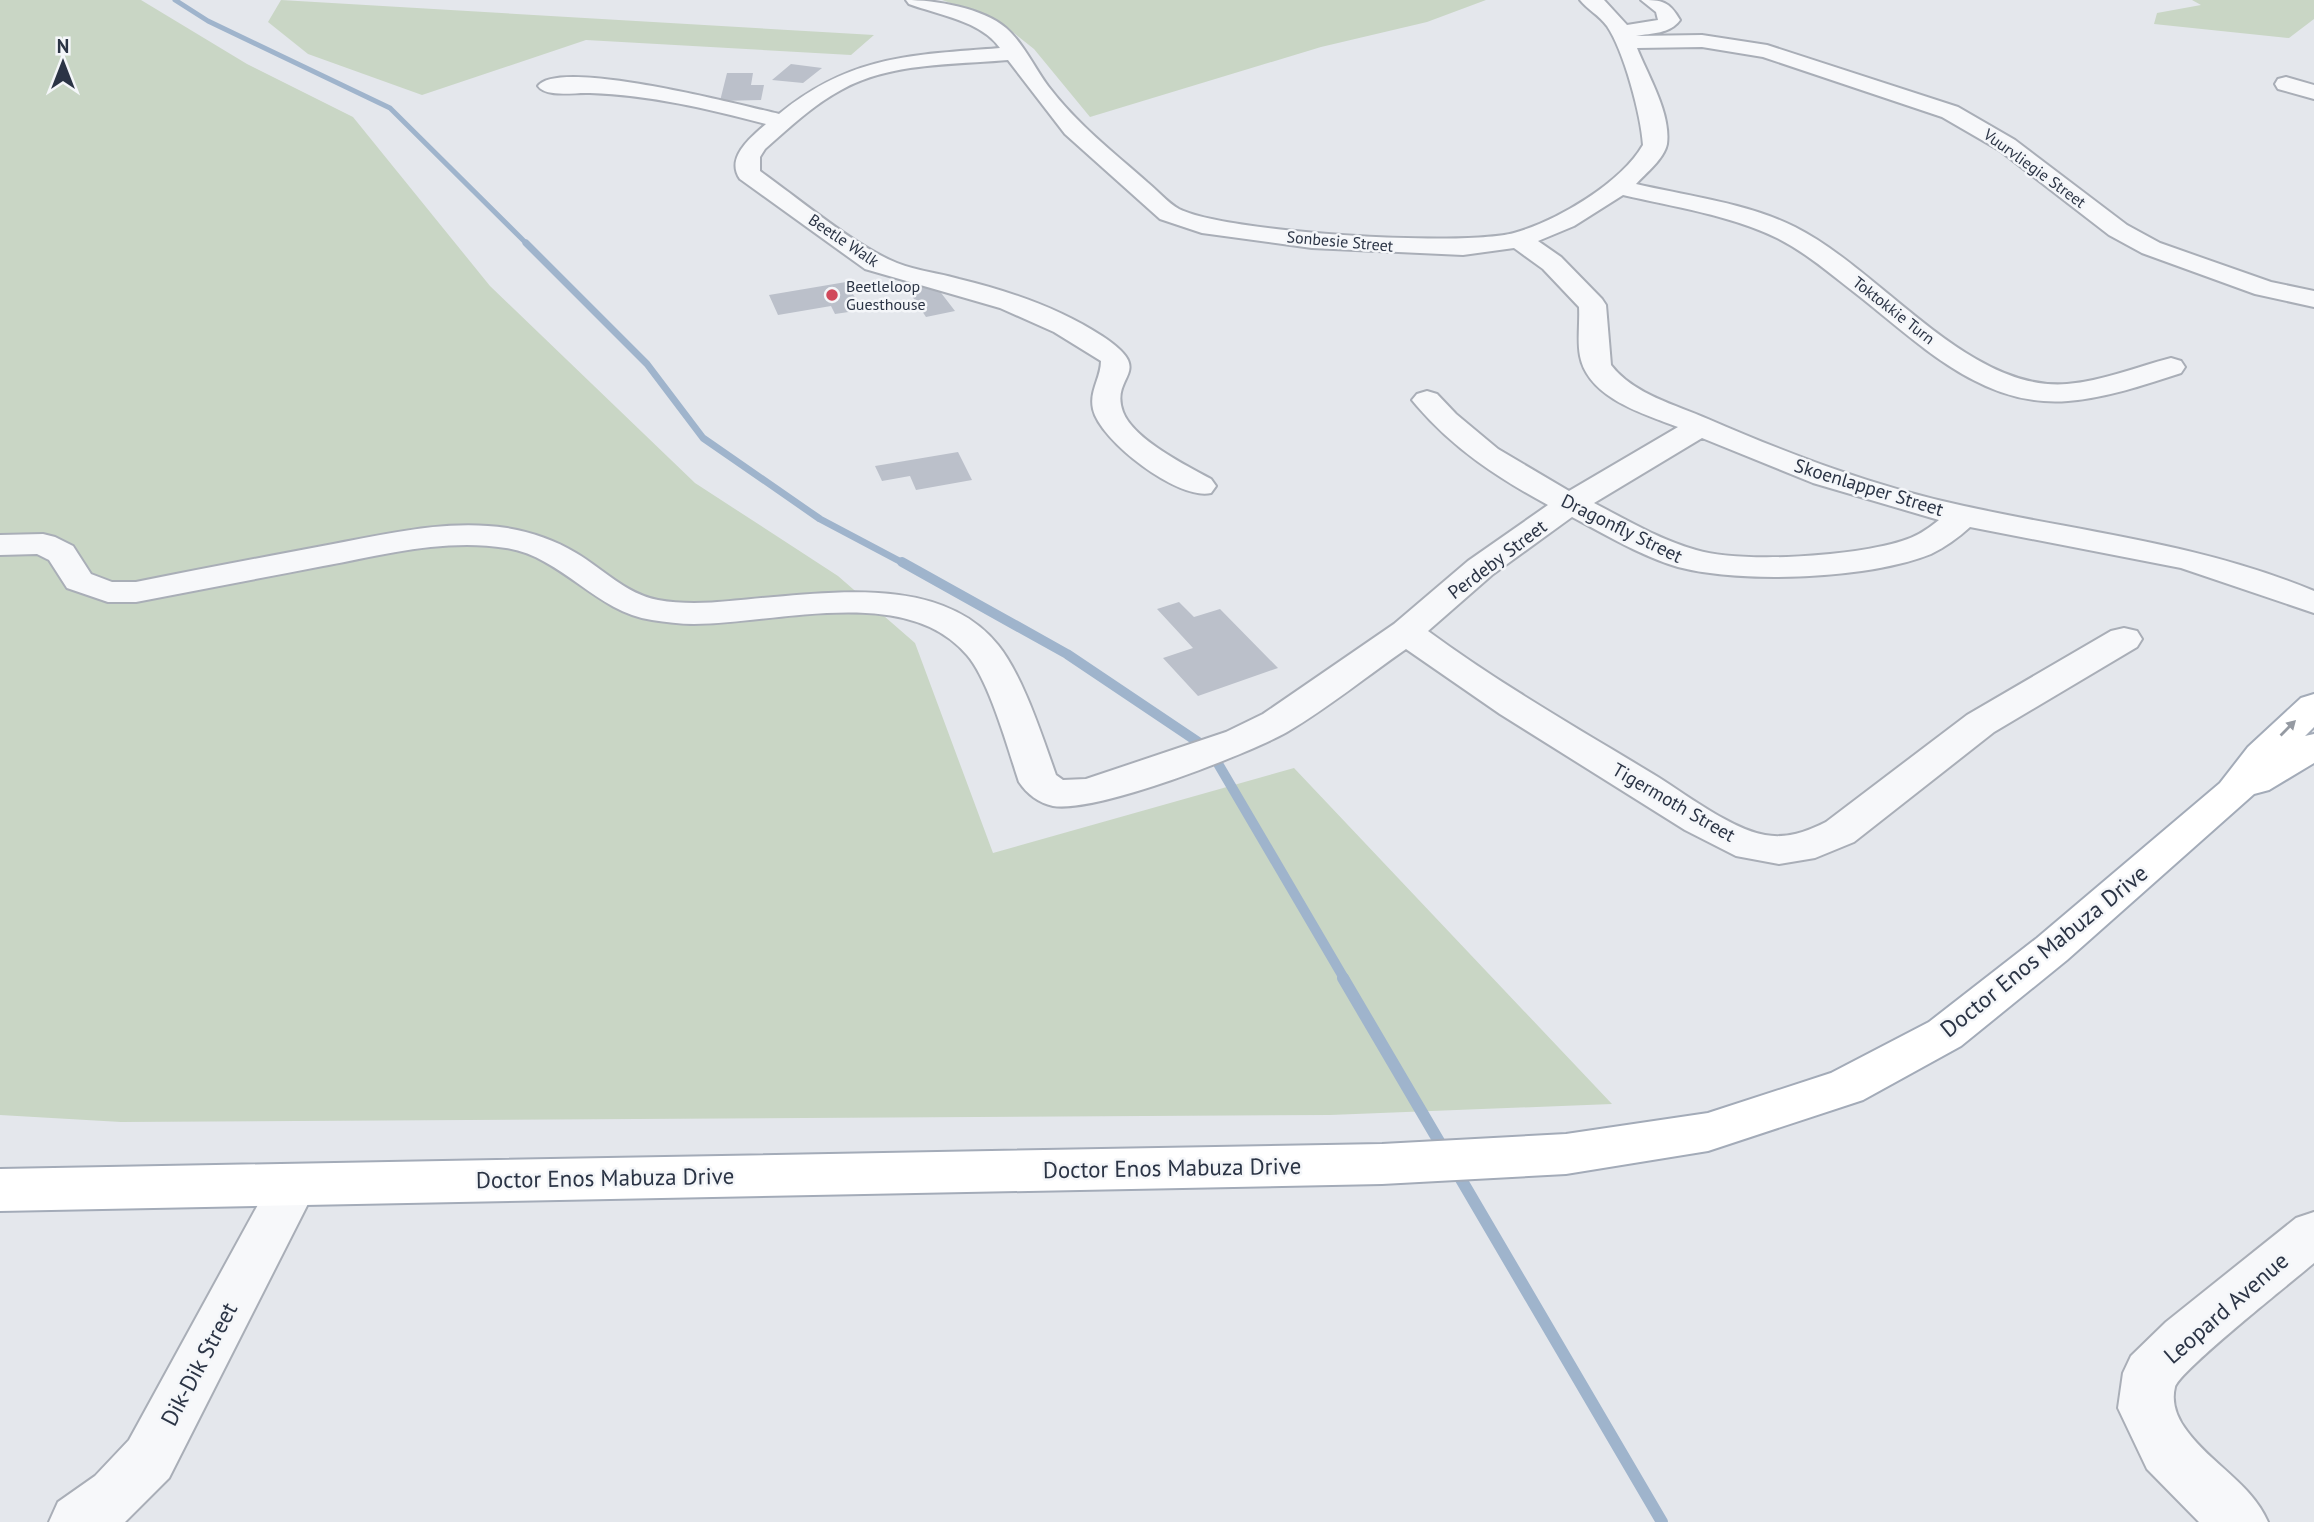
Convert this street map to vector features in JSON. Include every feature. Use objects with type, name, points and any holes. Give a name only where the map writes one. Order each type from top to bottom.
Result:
[{"type":"main road","name":"Doctor Enos Mabuza Drive","points":[[2234,792],[2262,755],[2314,706]]},
{"type":"main road","name":"Doctor Enos Mabuza Drive","points":[[0,1190],[1382,1164],[1566,1154],[1708,1132],[1847,1087],[1945,1034],[2052,949],[2234,792],[2314,746]]},
{"type":"street","name":"Sonbesie Street","points":[[916,0],[986,24],[1000,33],[1042,93],[1073,129],[1169,214],[1202,225],[1312,240],[1463,247],[1519,240],[1565,221],[1619,187],[1648,157],[1655,145],[1652,114],[1623,37],[1612,18],[1590,0]]},
{"type":"street","points":[[1623,37],[1670,20],[1664,9],[1651,0]]},
{"type":"street","name":"Vuurvliegie Street","points":[[1623,37],[1702,41],[1767,51],[1950,112],[2007,145],[2118,230],[2151,248],[2264,288],[2314,299]]},
{"type":"street","name":"Beetle Walk","points":[[1016,53],[900,65],[855,74],[834,84],[757,144],[748,157],[748,174],[874,263],[893,271],[1013,302],[1070,327],[1098,345],[1115,358],[1118,372],[1106,401],[1110,418],[1157,462],[1200,486]]},
{"type":"street","points":[[2286,84],[2314,92]]},
{"type":"street","points":[[549,86],[578,85],[641,91],[703,101],[785,121]]},
{"type":"street","name":"Toktokkie Turn","points":[[1619,187],[1732,214],[1785,232],[1819,252],[1963,364],[1987,380],[2011,389],[2075,394],[2171,367]]},
{"type":"street","name":"Skoenlapper Street","points":[[1519,240],[1552,263],[1592,305],[1594,356],[1601,373],[1628,393],[1700,427],[1820,475],[1896,500],[1963,516],[2196,559],[2244,573],[2314,603]]},
{"type":"street","name":"Dragonfly Street","points":[[1427,400],[1452,428],[1523,478],[1570,504],[1690,560],[1725,565],[1767,566],[1878,556],[1915,548],[1944,534],[1963,516]]},
{"type":"street","name":"Perdeby Street","points":[[0,545],[43,544],[61,553],[79,581],[108,592],[136,592],[407,540],[468,535],[507,538],[536,545],[564,560],[611,593],[649,609],[693,614],[872,602],[902,605],[955,625],[984,651],[1014,712],[1039,782],[1055,793],[1089,792],[1239,741],[1276,722],[1406,632],[1480,568],[1570,504],[1700,427]]},
{"type":"street","name":"Tigermoth Street","points":[[1406,632],[1505,702],[1744,844],[1769,850],[1803,848],[1839,835],[1960,737],[2020,698],[2077,669],[2124,639]]},
{"type":"street","name":"Dik-Dik Street","points":[[78,1522],[115,1495],[149,1459],[294,1184]]},
{"type":"street","name":"Leopard Avenue","points":[[2239,1522],[2166,1450],[2146,1408],[2150,1373],[2185,1339],[2314,1233]]},
{"type":"green space","points":[[0,0],[141,0],[247,64],[353,117],[490,286],[695,483],[838,576],[915,643],[993,853],[1294,768],[1612,1104],[1330,1115],[121,1122],[0,1115]]},
{"type":"green space","points":[[281,0],[874,35],[851,55],[586,40],[422,95],[308,54],[268,22]]},
{"type":"green space","points":[[942,0],[1486,0],[1427,22],[1321,47],[1090,117],[1034,49],[996,19]]},
{"type":"green space","points":[[2192,0],[2314,0],[2314,19],[2289,38],[2154,24],[2157,13],[2201,5]]},
{"type":"building","points":[[791,64],[822,68],[803,83],[772,80]]},
{"type":"building","points":[[727,73],[753,73],[751,85],[764,85],[761,100],[720,101]]},
{"type":"building","points":[[846,282],[862,310],[835,314],[831,306],[778,315],[769,295]]},
{"type":"building","points":[[935,285],[955,311],[926,317],[908,290]]},
{"type":"building","points":[[958,452],[972,480],[916,490],[910,476],[882,481],[875,466]]},
{"type":"building","points":[[1179,602],[1194,617],[1220,609],[1278,668],[1198,696],[1163,658],[1193,648],[1157,609]]},
{"type":"waterway","points":[[175,0],[208,21],[390,108],[528,245]]},
{"type":"waterway","points":[[528,245],[647,364],[703,438],[820,519],[905,564]]},
{"type":"waterway","points":[[902,562],[1067,654],[1210,750],[1345,980]]},
{"type":"waterway","points":[[1343,978],[1444,1150]]},
{"type":"waterway","points":[[1455,1169],[1662,1522]]},
{"type":"place","name":"Beetleloop Guesthouse","points":[[832,295]]}]
